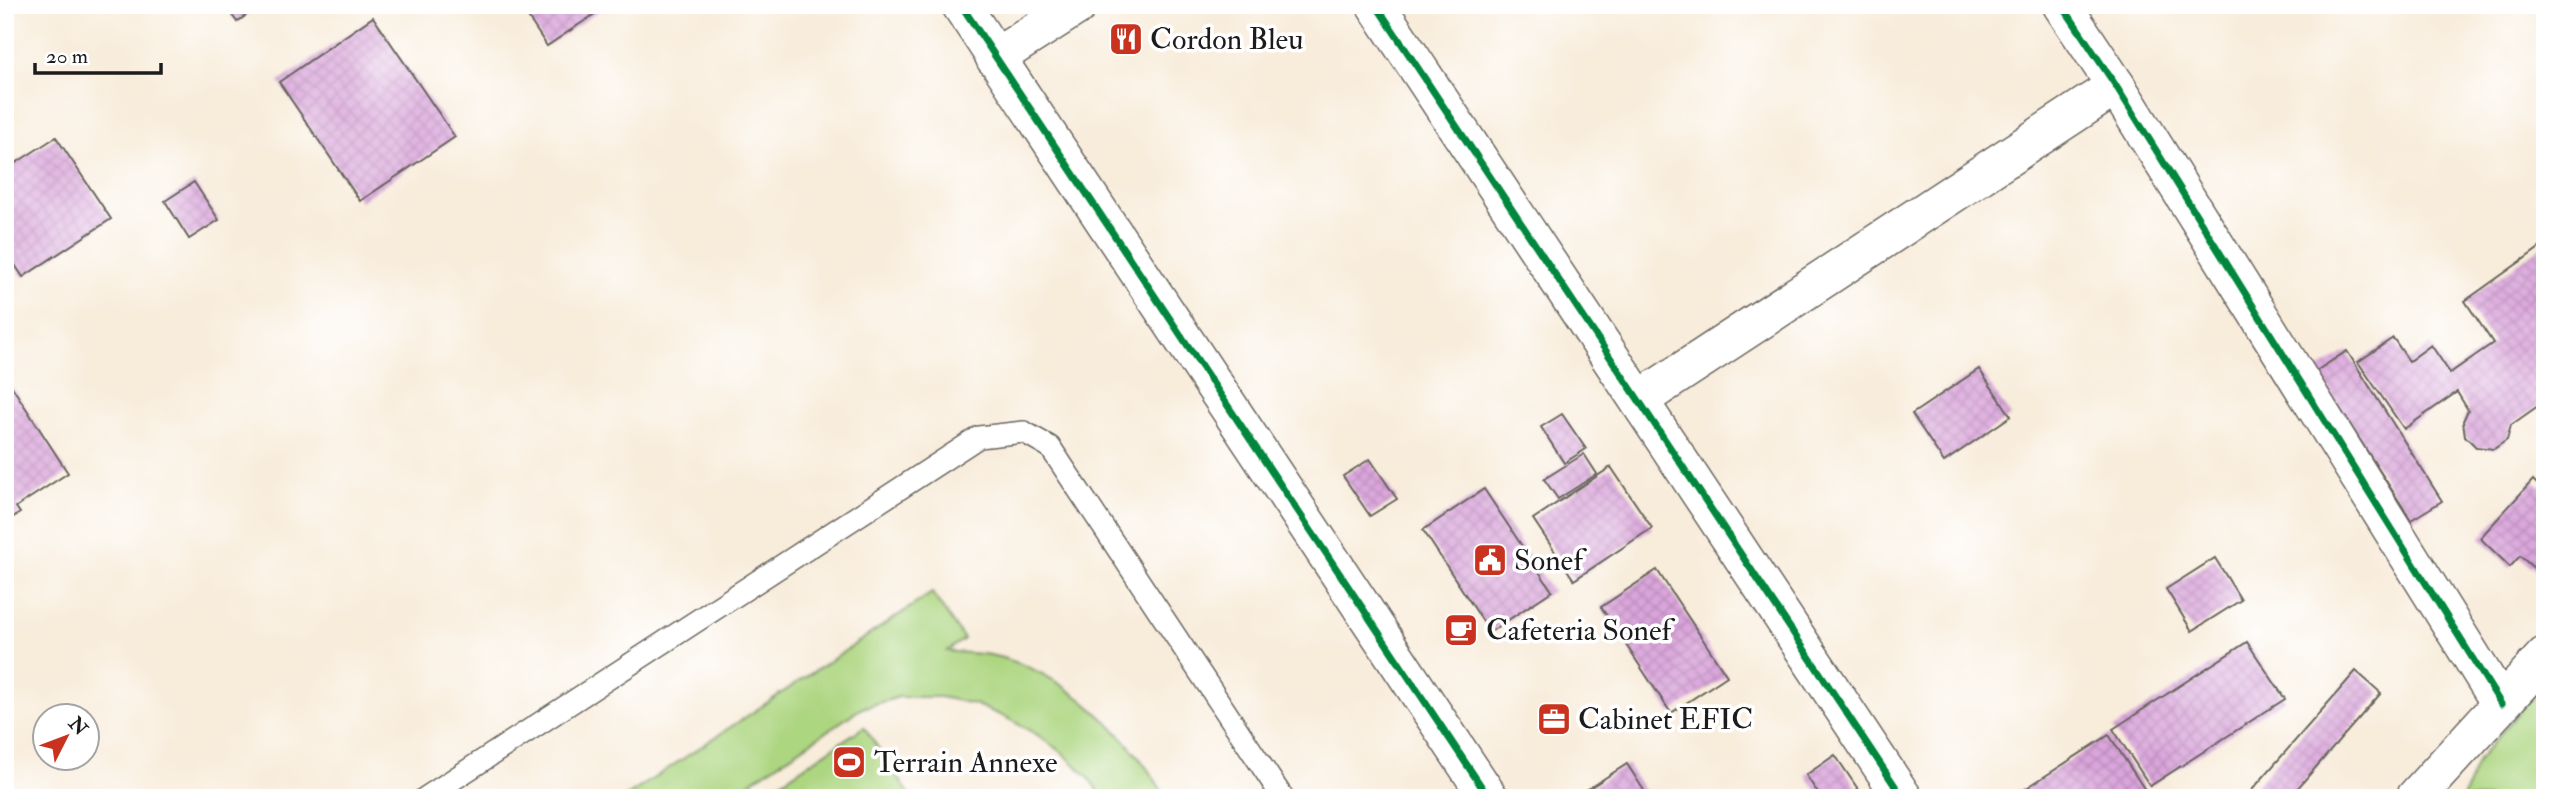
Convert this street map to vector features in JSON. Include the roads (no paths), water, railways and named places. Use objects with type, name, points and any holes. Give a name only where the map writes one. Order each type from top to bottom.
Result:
[{"type":"street","points":[[961,5],[1489,798]]},
{"type":"street","points":[[995,58],[1078,5]]},
{"type":"street","points":[[1376,5],[1903,798]]},
{"type":"street","points":[[2062,5],[2116,86],[2501,704]]},
{"type":"street","points":[[1639,400],[2116,86]]},
{"type":"street","points":[[2415,798],[2545,656]]},
{"type":"lane","points":[[425,798],[979,437],[1024,432],[1050,447],[1283,798]]},
{"type":"place","name":"Cordon Bleu","points":[[1126,39]]},
{"type":"place","name":"Sonef","points":[[1490,560]]},
{"type":"place","name":"Cafeteria Sonef","points":[[1461,630]]},
{"type":"place","name":"Cabinet EFIC","points":[[1554,719]]},
{"type":"place","name":"Terrain Annexe","points":[[849,762]]}]
